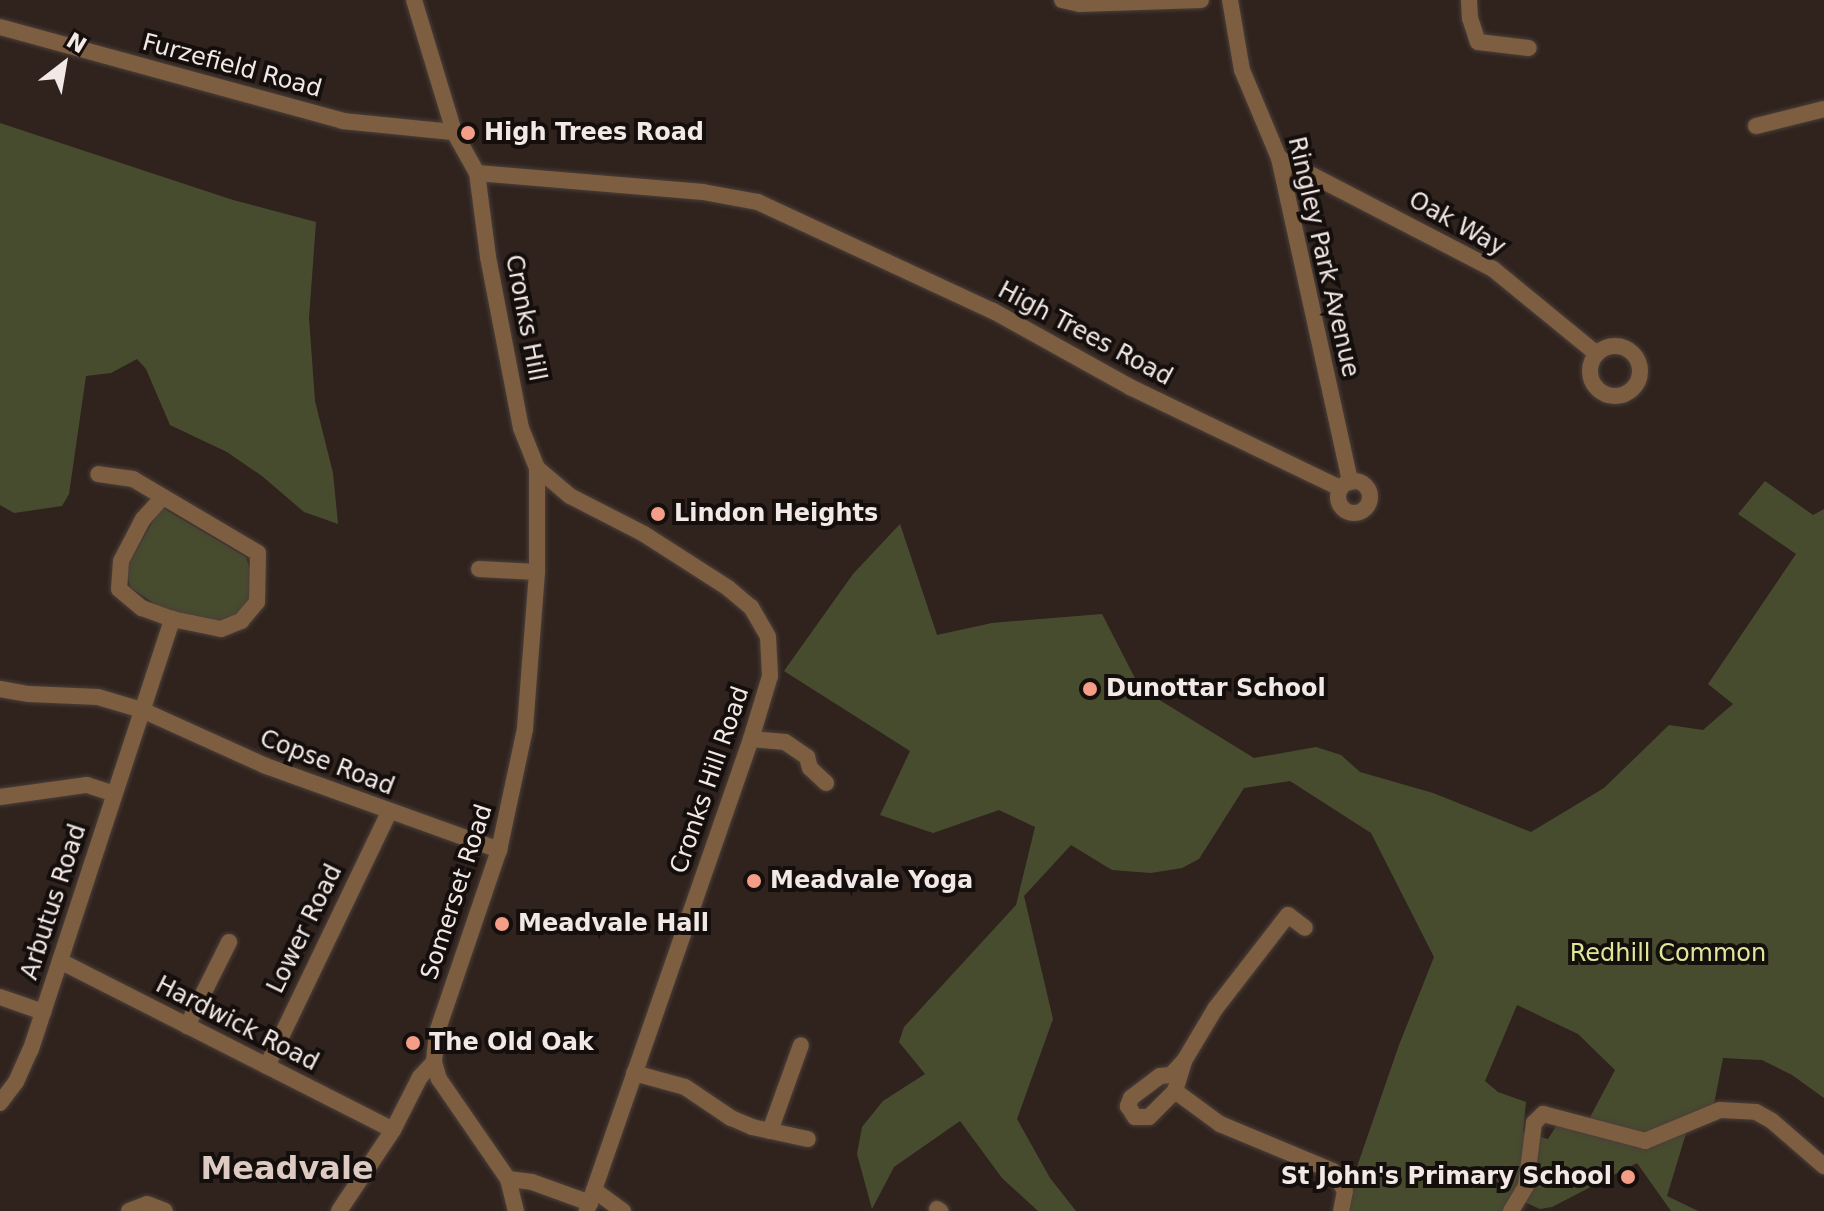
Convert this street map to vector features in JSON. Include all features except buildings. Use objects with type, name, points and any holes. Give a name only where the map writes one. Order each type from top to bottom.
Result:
[{"type":"street","points":[[414,0],[454,132],[477,173]]},
{"type":"street","points":[[1062,0],[1079,4],[1201,0]]},
{"type":"street","name":"Ringley Park Avenue","points":[[1230,0],[1242,70],[1279,158],[1345,485]]},
{"type":"street","points":[[1469,0],[1470,18],[1478,42],[1529,48]]},
{"type":"street","name":"Furzefield Road","points":[[0,27],[343,121],[454,132]]},
{"type":"street","points":[[1756,126],[1824,109]]},
{"type":"street","name":"Oak Way","points":[[1279,158],[1493,269],[1597,354]]},
{"type":"street","name":"Cronks Hill","points":[[477,173],[488,257],[521,428],[537,468]]},
{"type":"street","name":"High Trees Road","points":[[477,173],[703,192],[758,202],[993,311],[1130,387],[1345,485]]},
{"type":"street","name":"Somerset Road","points":[[434,1062],[437,1032],[499,850],[525,729],[537,572],[537,468]]},
{"type":"street","name":"Cronks Hill Road","points":[[537,468],[570,496],[644,534],[728,588],[751,607],[768,637],[770,676],[751,739],[590,1201]]},
{"type":"street","points":[[98,474],[133,479],[258,553],[257,602],[241,621],[221,629],[172,619],[142,608],[119,589],[121,561],[143,519],[162,498]]},
{"type":"street","points":[[479,569],[537,572]]},
{"type":"street","name":"Arbutus Road","points":[[0,1103],[24,1066],[172,619]]},
{"type":"street","name":"Copse Road","points":[[0,689],[98,697],[142,710],[246,758],[389,813],[499,850]]},
{"type":"street","points":[[751,739],[785,742],[807,757],[810,768],[826,783]]},
{"type":"street","points":[[0,797],[87,785],[114,794]]},
{"type":"street","name":"Lower Road","points":[[267,1066],[389,813]]},
{"type":"street","points":[[1184,1061],[1175,1091],[1149,1117],[1135,1117],[1128,1106],[1140,1091],[1160,1076],[1171,1075],[1184,1061],[1215,1009],[1284,911],[1305,928]]},
{"type":"street","points":[[187,1026],[229,942]]},
{"type":"street","name":"Hardwick Road","points":[[60,961],[393,1130]]},
{"type":"street","points":[[0,997],[43,1012]]},
{"type":"street","points":[[770,1131],[801,1045]]},
{"type":"street","points":[[339,1211],[393,1130],[420,1077],[434,1062]]},
{"type":"street","points":[[434,1062],[439,1079],[508,1179],[516,1211]]},
{"type":"street","points":[[634,1073],[685,1087],[731,1118],[808,1139]]},
{"type":"street","points":[[1175,1091],[1220,1124],[1333,1171],[1345,1191],[1341,1211]]},
{"type":"street","points":[[1511,1211],[1526,1186],[1534,1123],[1543,1114],[1645,1141],[1720,1110],[1756,1112],[1772,1121],[1824,1166]]},
{"type":"street","points":[[508,1179],[532,1182],[623,1211]]},
{"type":"street","points":[[129,1211],[147,1204],[165,1211]]},
{"type":"green space","points":[[0,123],[233,200],[316,222],[309,318],[315,401],[333,473],[338,524],[304,512],[262,476],[227,452],[170,425],[146,369],[137,359],[111,373],[86,376],[69,494],[62,506],[14,513],[0,505]]},
{"type":"green space","name":"Redhill Common","points":[[1765,481],[1813,515],[1824,509],[1824,1098],[1792,1075],[1762,1060],[1723,1058],[1714,1104],[1645,1135],[1588,1121],[1615,1070],[1578,1034],[1517,1005],[1485,1081],[1498,1092],[1526,1102],[1523,1132],[1548,1139],[1557,1125],[1632,1144],[1687,1130],[1667,1196],[1698,1211],[1671,1211],[1637,1163],[1552,1207],[1540,1209],[1520,1200],[1510,1211],[1345,1211],[1350,1187],[1399,1045],[1434,957],[1371,833],[1290,781],[1244,788],[1199,859],[1182,868],[1151,873],[1112,870],[1071,845],[1024,896],[1053,1019],[1017,1119],[1050,1178],[1076,1211],[1038,1211],[1002,1178],[960,1121],[894,1167],[872,1209],[857,1154],[862,1127],[883,1101],[925,1074],[899,1042],[904,1027],[1016,905],[1035,827],[999,810],[933,833],[880,815],[910,751],[784,671],[853,574],[900,524],[937,635],[992,623],[1102,614],[1140,688],[1254,758],[1316,747],[1341,755],[1360,772],[1433,793],[1531,832],[1604,788],[1669,725],[1703,730],[1733,704],[1708,684],[1796,554],[1738,514]]},
{"type":"green space","points":[[161,507],[246,557],[253,579],[253,596],[233,620],[220,623],[161,608],[131,588],[125,570]]},
{"type":"place","name":"High Trees Road","points":[[468,133]]},
{"type":"place","name":"Lindon Heights","points":[[658,514]]},
{"type":"place","name":"Dunottar School","points":[[1090,689]]},
{"type":"place","name":"Meadvale Yoga","points":[[754,881]]},
{"type":"place","name":"Meadvale Hall","points":[[502,924]]},
{"type":"place","name":"The Old Oak","points":[[413,1043]]},
{"type":"place","name":"St John's Primary School","points":[[1628,1177]]},
{"type":"district","name":"Meadvale","points":[[287,1168]]}]
